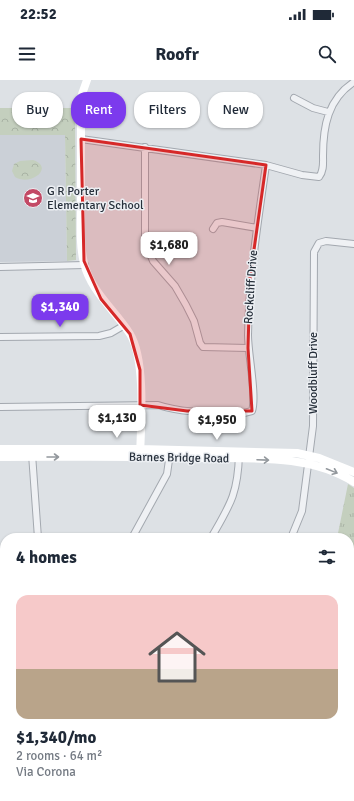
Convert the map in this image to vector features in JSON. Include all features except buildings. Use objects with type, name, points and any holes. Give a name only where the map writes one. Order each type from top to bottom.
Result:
[{"type":"main road","points":[[87,80],[81,97],[81,236],[85,266],[101,299],[130,334],[137,353],[140,370],[140,452]]},
{"type":"main road","name":"Barnes Bridge Road","points":[[0,449],[32,453]]},
{"type":"main road","name":"Barnes Bridge Road","points":[[0,457],[32,453],[140,452],[239,455],[296,461],[308,459],[336,463],[354,472]]},
{"type":"main road","name":"Barnes Bridge Road","points":[[308,459],[354,482]]},
{"type":"street","points":[[81,139],[266,164],[302,176],[319,176],[322,168],[325,126],[328,112],[340,92],[354,82]]},
{"type":"street","points":[[294,98],[313,108],[328,112]]},
{"type":"street","points":[[145,147],[145,241],[153,261],[175,286],[194,321],[200,343],[203,346],[248,348]]},
{"type":"street","name":"Rockcliff Drive","points":[[140,405],[158,405],[172,410],[187,411],[244,413],[252,411],[254,401],[248,348],[250,278],[266,164]]},
{"type":"street","points":[[213,229],[217,223],[222,222],[257,228]]},
{"type":"street","name":"Woodbluff Drive","points":[[292,533],[302,511],[313,426],[314,252],[319,243],[326,241],[354,244]]},
{"type":"street","points":[[0,267],[85,266]]},
{"type":"street","points":[[0,337],[99,336],[111,333],[123,326]]},
{"type":"street","points":[[0,407],[140,405]]},
{"type":"street","points":[[32,453],[38,533]]},
{"type":"street","points":[[135,533],[167,474],[170,453]]},
{"type":"street","points":[[214,533],[232,500],[237,482],[239,455]]},
{"type":"highlighted area","points":[[81,139],[266,165],[250,278],[248,348],[252,411],[187,411],[140,405],[140,370],[130,334],[101,299],[84,261]]},
{"type":"shaded area","name":"G R Porter Elementary School","points":[[0,135],[65,135],[67,261],[0,262]]},
{"type":"green space","points":[[0,108],[12,108],[12,128],[63,128],[63,108],[71,108],[71,128],[75,128],[76,260],[67,261],[65,135],[0,135]]},
{"type":"green space","points":[[33,160],[39,163],[42,167],[38,175],[28,180],[15,177],[12,171],[14,164],[20,161]]},
{"type":"green space","points":[[348,484],[354,488],[354,533],[338,533]]},
{"type":"place","name":"G R Porter Elementary School","points":[[33,198]]}]
